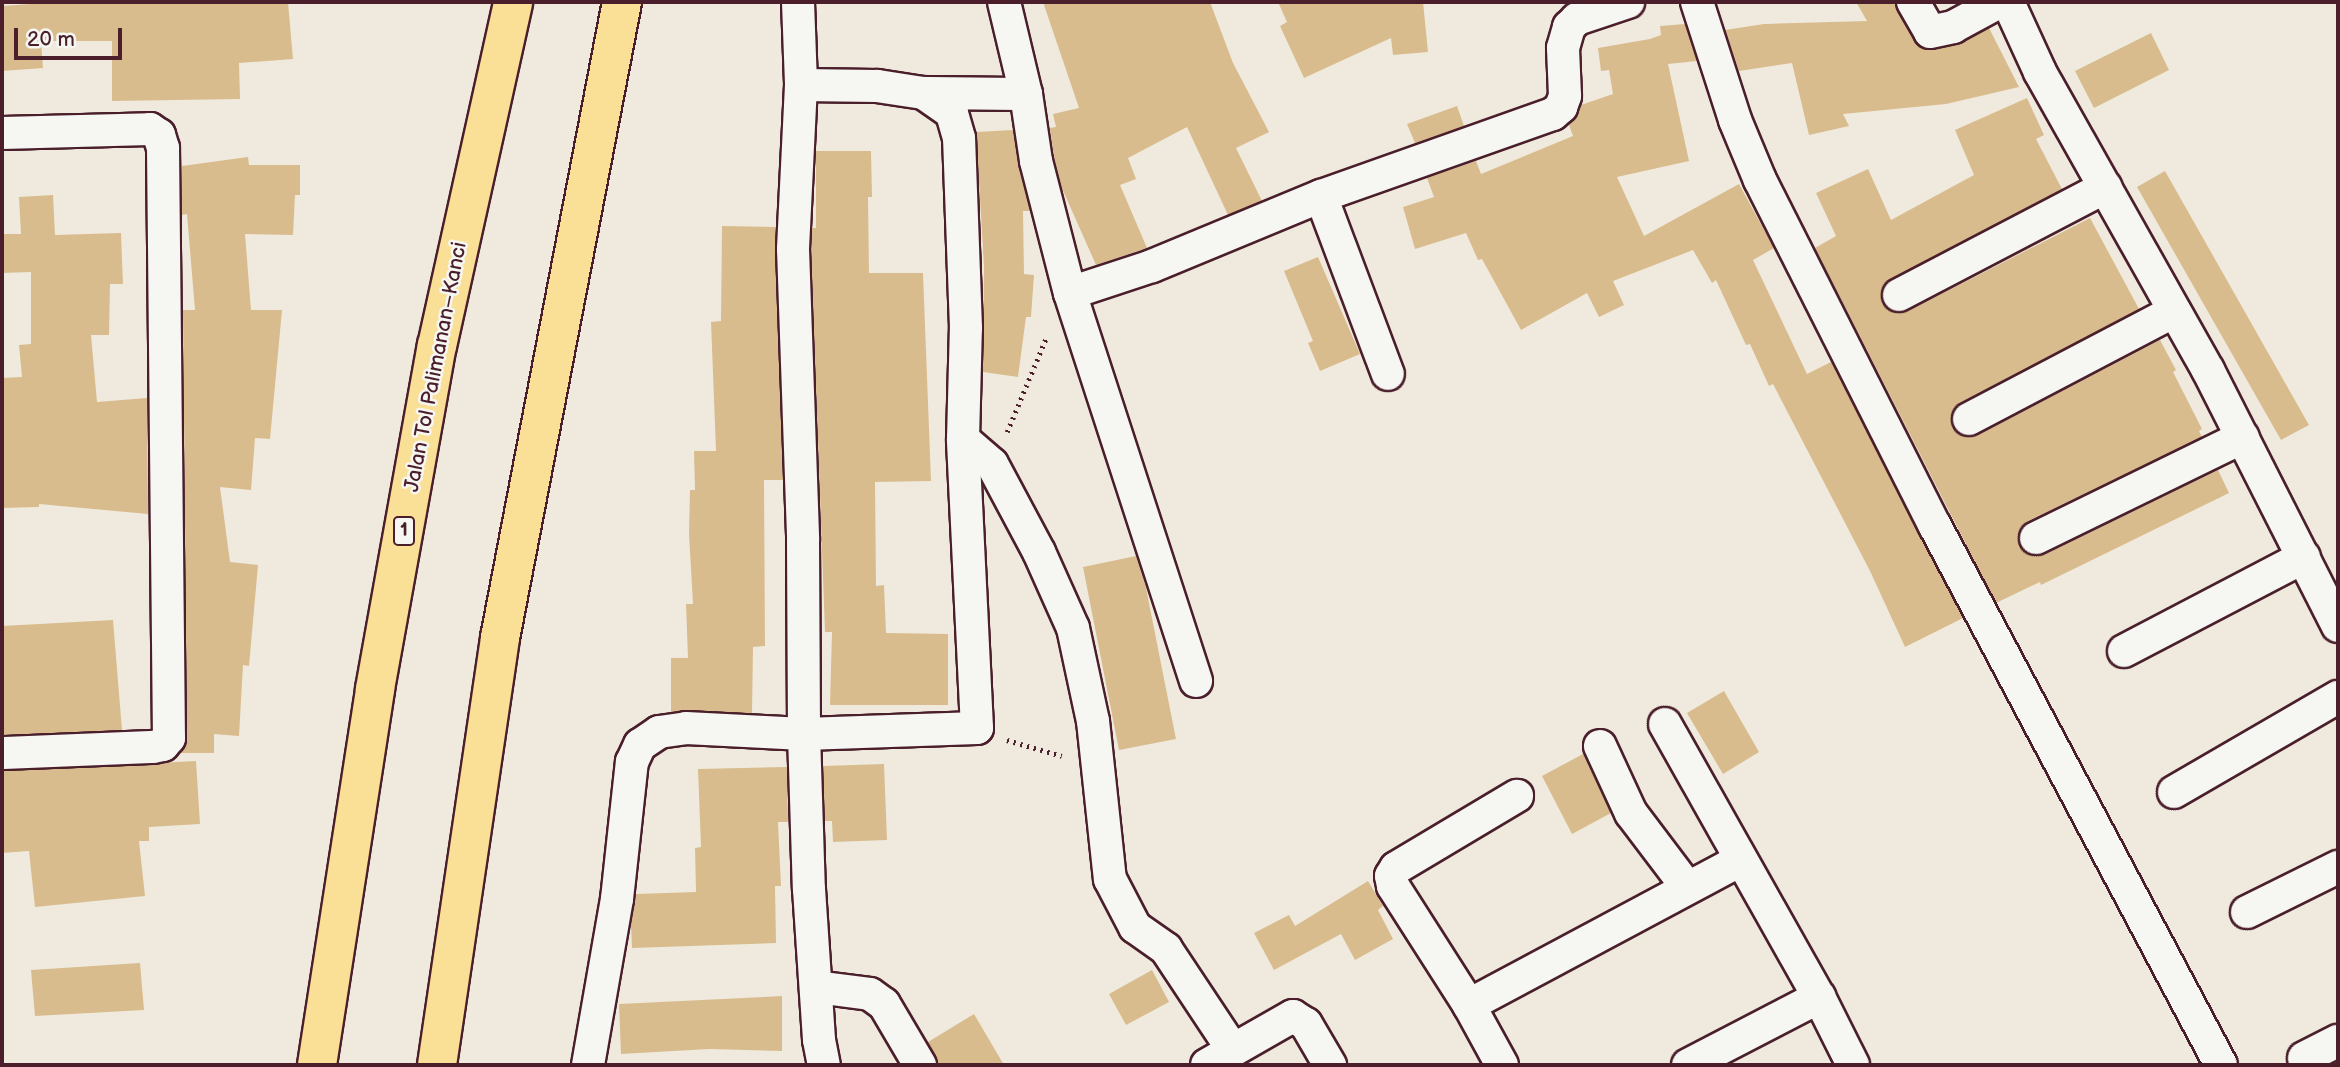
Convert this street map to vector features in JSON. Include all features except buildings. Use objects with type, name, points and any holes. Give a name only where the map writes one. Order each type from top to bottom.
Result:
[{"type":"highway","name":"Jalan Tol Palimanan–Kanci","points":[[317,1065],[375,690],[432,374],[513,2]]},
{"type":"highway","points":[[437,1065],[500,638],[622,2]]},
{"type":"street","points":[[798,2],[800,85],[793,249],[803,540],[804,734],[808,889],[824,1065]]},
{"type":"street","points":[[1004,2],[1026,94],[1036,161],[1070,293],[1196,681]]},
{"type":"street","points":[[1070,293],[1152,266],[1321,196],[1553,114],[1561,107],[1565,96],[1563,48],[1569,27],[1577,19],[1628,2]]},
{"type":"street","points":[[1697,2],[1735,120],[1760,180],[1935,526],[2221,1065]]},
{"type":"street","points":[[1913,2],[1930,32],[1953,27],[1999,2]]},
{"type":"street","points":[[2008,2],[2040,72],[2243,437],[2338,626]]},
{"type":"street","points":[[800,85],[877,86],[923,93],[1026,94]]},
{"type":"street","points":[[588,1065],[617,899],[632,762],[640,745],[659,732],[686,728],[804,734],[977,728],[963,439],[966,328],[959,138],[952,113],[923,93]]},
{"type":"street","points":[[2,133],[150,129],[159,135],[163,148],[169,738],[163,745],[153,747],[2,752]]},
{"type":"street","points":[[1899,295],[2106,187]]},
{"type":"street","points":[[1321,196],[1388,374]]},
{"type":"street","points":[[1969,419],[2173,312]]},
{"type":"street","points":[[2036,538],[2243,437]]},
{"type":"street","points":[[963,439],[992,464],[1040,552],[1073,628],[1094,721],[1110,879],[1122,905],[1135,927],[1166,949],[1220,1058],[1293,1016],[1306,1024],[1330,1065]]},
{"type":"street","points":[[2124,651],[2304,558]]},
{"type":"street","points":[[2174,792],[2338,697]]},
{"type":"street","points":[[1665,724],[1819,997],[1853,1065]]},
{"type":"street","points":[[1600,746],[1631,813],[1687,887]]},
{"type":"street","points":[[1502,1065],[1469,1005],[1393,886],[1391,876],[1396,868],[1517,796]]},
{"type":"street","points":[[1469,1005],[1740,860]]},
{"type":"street","points":[[2247,912],[2338,867]]},
{"type":"street","points":[[816,987],[870,994],[884,1004],[920,1065]]},
{"type":"street","points":[[1688,1065],[1819,997]]},
{"type":"street","points":[[2304,1058],[2338,1041]]},
{"type":"path","points":[[992,464],[1033,374],[1053,317],[1070,293]]},
{"type":"path","points":[[977,728],[1019,744],[1097,766]]}]
